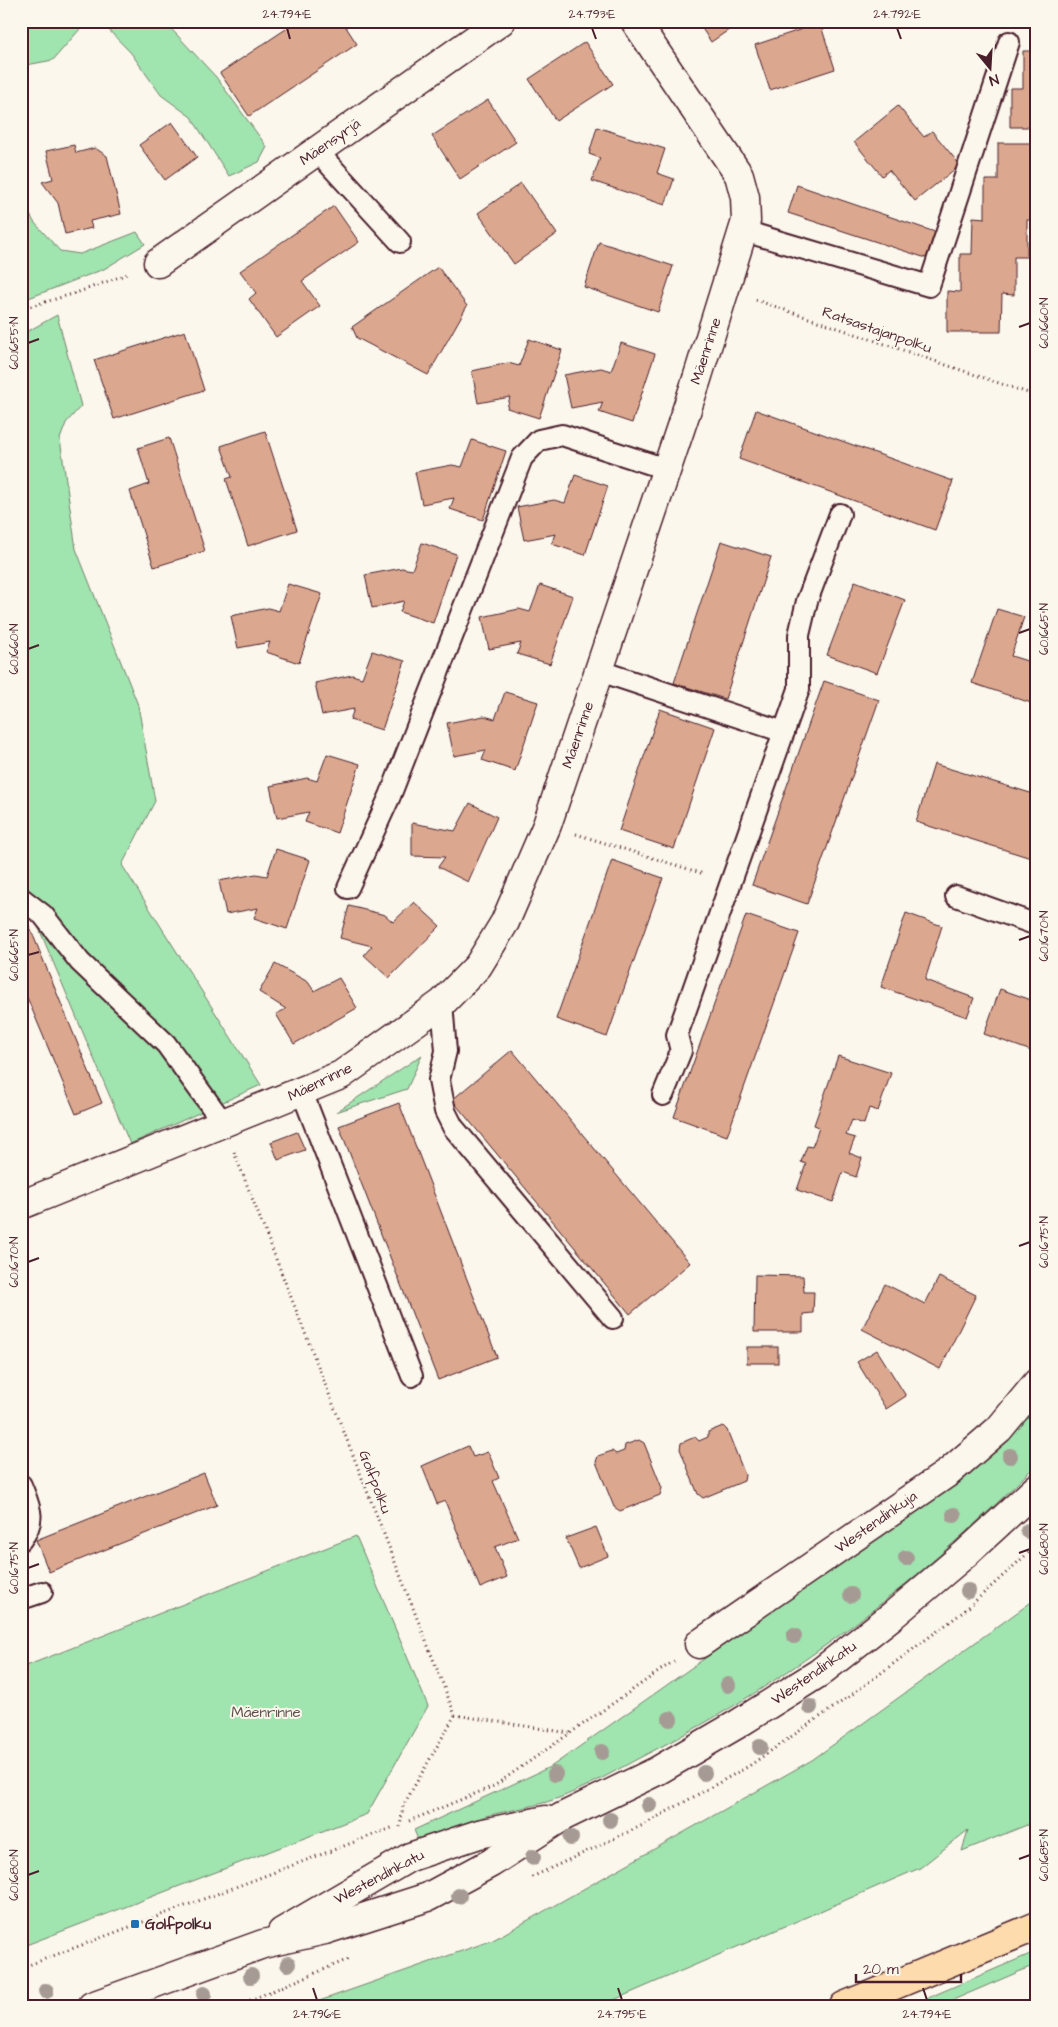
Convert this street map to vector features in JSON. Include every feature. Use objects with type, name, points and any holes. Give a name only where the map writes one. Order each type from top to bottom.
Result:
[{"type":"highway","points":[[844,2006],[1037,1926]]},
{"type":"street","name":"Mäensyrjä","points":[[158,263],[501,21]]},
{"type":"street","name":"Mäenrinne","points":[[21,1205],[341,1075],[442,1003],[478,966],[505,922],[547,825],[600,671],[726,290],[746,220],[745,197],[740,175],[635,21]]},
{"type":"street","name":"Westendinkuja","points":[[699,1644],[949,1472],[999,1429],[1037,1383]]},
{"type":"street","name":"Westendinkatu","points":[[92,2006],[262,1944],[325,1930],[428,1897],[491,1863],[562,1817],[657,1771],[736,1725],[819,1673],[964,1556],[1037,1488]]},
{"type":"street","name":"Westendinkatu","points":[[262,1944],[410,1857],[479,1834],[562,1817]]},
{"type":"lane","points":[[744,231],[929,286],[1008,42]]},
{"type":"lane","points":[[317,151],[400,242]]},
{"type":"lane","points":[[348,888],[390,796],[522,458],[538,440],[562,435],[666,469]]},
{"type":"lane","points":[[663,1095],[681,1051],[677,1035],[799,689],[799,635],[808,602],[840,514]]},
{"type":"lane","points":[[600,671],[784,732]]},
{"type":"lane","points":[[956,896],[1037,925]]},
{"type":"lane","points":[[21,898],[43,915],[80,962],[166,1044],[224,1124]]},
{"type":"lane","points":[[442,1003],[446,1051],[439,1080],[445,1111],[453,1127],[613,1318]]},
{"type":"lane","points":[[302,1092],[412,1376]]},
{"type":"lane","points":[[21,1485],[32,1512],[31,1523],[21,1540]]},
{"type":"lane","points":[[21,1596],[26,1597],[42,1592]]},
{"type":"path","points":[[21,310],[76,293],[158,263]]},
{"type":"path","name":"Ratsastajanpolku","points":[[726,290],[1037,396]]},
{"type":"path","points":[[547,825],[731,883]]},
{"type":"path","name":"Golfpolku","points":[[233,1150],[455,1715]]},
{"type":"path","points":[[21,1968],[399,1825],[494,1786],[699,1644]]},
{"type":"path","points":[[399,1825],[403,1806],[455,1715],[569,1733]]},
{"type":"green space","points":[[21,21],[87,21],[53,60],[21,66]]},
{"type":"green space","points":[[100,21],[164,21],[216,77],[267,147],[259,162],[229,176],[191,117],[161,95],[131,53]]},
{"type":"green space","points":[[21,198],[34,222],[60,251],[80,254],[137,232],[145,244],[104,269],[21,301]]},
{"type":"green space","points":[[57,315],[81,406],[66,423],[60,439],[76,549],[138,705],[155,801],[122,865],[261,1085],[130,1144],[21,886],[21,335]]},
{"type":"green space","points":[[422,1055],[407,1089],[336,1112]]},
{"type":"green space","points":[[1037,1400],[1037,1464],[948,1548],[854,1625],[753,1694],[701,1725],[568,1795],[477,1819],[419,1842],[414,1830],[552,1766],[976,1467]]},
{"type":"green space","name":"Mäenrinne","points":[[356,1536],[428,1706],[367,1814],[21,1947],[21,1668]]},
{"type":"green space","points":[[1037,1598],[1037,1821],[962,1851],[968,1830],[920,1868],[600,2006],[305,2006],[493,1940],[812,1760]]},
{"type":"green space","points":[[1037,1951],[1037,1964],[939,2006],[909,2006]]},
{"type":"building","points":[[298,21],[342,21],[357,44],[249,116],[220,73]]},
{"type":"building","points":[[697,21],[734,21],[736,25],[711,42]]},
{"type":"building","points":[[1035,21],[1037,127],[1010,127],[1010,88],[1023,88],[1023,51],[1035,51]]},
{"type":"building","points":[[820,23],[835,69],[770,90],[755,45]]},
{"type":"building","points":[[585,42],[613,84],[556,121],[529,79]]},
{"type":"building","points":[[488,100],[516,142],[460,179],[432,136]]},
{"type":"building","points":[[898,106],[924,137],[932,131],[960,165],[915,201],[889,170],[882,176],[854,142]]},
{"type":"building","points":[[172,122],[197,157],[165,180],[139,145]]},
{"type":"building","points":[[597,127],[665,149],[657,173],[674,179],[665,205],[592,181],[600,158],[589,154]]},
{"type":"building","points":[[998,143],[1037,143],[1037,220],[1027,220],[1027,257],[1014,257],[1014,295],[1002,294],[1001,332],[947,332],[947,291],[960,292],[960,254],[972,254],[973,217],[985,218],[985,180],[998,180]]},
{"type":"building","points":[[74,145],[76,153],[95,148],[107,156],[121,214],[90,221],[92,228],[65,234],[58,203],[42,182],[53,179],[46,151]]},
{"type":"building","points":[[521,183],[557,234],[514,264],[478,213]]},
{"type":"building","points":[[797,185],[935,232],[926,258],[788,213]]},
{"type":"building","points":[[334,206],[359,242],[302,281],[320,306],[276,337],[249,299],[256,293],[240,271]]},
{"type":"building","points":[[599,242],[673,266],[658,312],[584,287]]},
{"type":"building","points":[[438,267],[467,306],[428,375],[357,338],[352,327]]},
{"type":"building","points":[[185,331],[204,390],[114,419],[94,360]]},
{"type":"building","points":[[529,339],[562,350],[539,418],[507,408],[510,397],[478,403],[472,371],[508,363],[519,366]]},
{"type":"building","points":[[621,343],[655,354],[632,423],[599,412],[603,402],[571,408],[564,375],[601,368],[611,371]]},
{"type":"building","points":[[756,410],[953,481],[935,530],[739,459]]},
{"type":"building","points":[[265,431],[297,530],[248,546],[226,479],[232,477],[221,446]]},
{"type":"building","points":[[169,438],[205,551],[154,567],[130,491],[149,484],[138,448]]},
{"type":"building","points":[[472,440],[506,451],[483,520],[450,509],[454,498],[422,504],[415,472],[452,465],[462,467]]},
{"type":"building","points":[[575,475],[608,486],[585,555],[552,544],[556,534],[524,540],[517,507],[554,500],[565,503]]},
{"type":"building","points":[[721,541],[771,557],[725,699],[674,683]]},
{"type":"building","points":[[422,543],[456,554],[433,623],[400,612],[404,601],[372,608],[365,575],[402,568],[412,570]]},
{"type":"building","points":[[855,581],[905,600],[877,673],[827,655]]},
{"type":"building","points":[[288,584],[322,594],[299,663],[266,652],[270,642],[238,648],[231,616],[268,608],[279,611]]},
{"type":"building","points":[[540,585],[573,596],[550,664],[517,654],[521,643],[489,649],[482,617],[519,609],[530,612]]},
{"type":"building","points":[[997,609],[1024,617],[1011,656],[1037,664],[1037,705],[972,683]]},
{"type":"building","points":[[372,651],[405,661],[382,730],[350,720],[354,709],[322,715],[315,683],[352,675],[362,678]]},
{"type":"building","points":[[824,681],[879,700],[807,904],[752,885]]},
{"type":"building","points":[[505,692],[538,702],[515,771],[482,760],[486,750],[454,756],[447,723],[484,716],[495,719]]},
{"type":"building","points":[[660,709],[715,728],[674,849],[619,831]]},
{"type":"building","points":[[327,754],[360,764],[337,833],[305,822],[309,812],[277,818],[270,786],[307,778],[317,781]]},
{"type":"building","points":[[934,764],[1037,795],[1037,839],[1031,858],[916,822]]},
{"type":"building","points":[[470,803],[497,817],[468,882],[438,867],[445,857],[412,856],[412,823],[455,831]]},
{"type":"building","points":[[276,849],[310,860],[287,929],[254,918],[258,908],[226,914],[219,881],[256,874],[267,876]]},
{"type":"building","points":[[612,860],[663,878],[607,1037],[556,1019]]},
{"type":"building","points":[[414,902],[440,926],[389,978],[364,955],[372,946],[340,938],[349,906],[385,915],[393,922]]},
{"type":"building","points":[[906,913],[942,926],[925,980],[974,998],[967,1017],[881,987]]},
{"type":"building","points":[[746,915],[799,933],[727,1136],[674,1117]]},
{"type":"building","points":[[28,923],[102,1103],[76,1114],[21,983],[21,926]]},
{"type":"building","points":[[275,964],[308,982],[314,991],[339,978],[357,1008],[294,1044],[276,1014],[286,1009],[259,992]]},
{"type":"building","points":[[1000,989],[1037,1002],[1037,1053],[984,1034]]},
{"type":"building","points":[[512,1050],[690,1263],[630,1314],[452,1100]]},
{"type":"building","points":[[838,1056],[891,1073],[878,1111],[869,1108],[864,1124],[852,1120],[846,1135],[855,1138],[849,1153],[862,1158],[856,1177],[843,1172],[833,1202],[797,1190],[806,1164],[801,1162],[807,1146],[812,1147],[816,1137],[819,1127],[814,1125]]},
{"type":"building","points":[[399,1103],[497,1357],[438,1380],[339,1126]]},
{"type":"building","points":[[297,1132],[305,1150],[278,1160],[271,1142]]},
{"type":"building","points":[[755,1275],[803,1276],[804,1292],[814,1292],[813,1313],[803,1314],[803,1332],[754,1332]]},
{"type":"building","points":[[939,1277],[976,1295],[940,1369],[862,1329],[885,1284],[925,1304]]},
{"type":"building","points":[[747,1347],[778,1347],[778,1363],[747,1363]]},
{"type":"building","points":[[877,1350],[906,1396],[886,1409],[857,1362]]},
{"type":"building","points":[[723,1426],[727,1430],[745,1475],[744,1481],[703,1498],[698,1494],[691,1477],[680,1449],[681,1443],[695,1437],[699,1441],[708,1437],[708,1432]]},
{"type":"building","points":[[639,1440],[644,1443],[662,1488],[660,1495],[620,1511],[614,1507],[596,1462],[598,1456],[612,1451],[616,1454],[624,1451],[625,1445]]},
{"type":"building","points":[[468,1446],[473,1457],[488,1452],[499,1478],[493,1481],[518,1538],[495,1547],[507,1577],[480,1588],[445,1501],[437,1504],[422,1466]]},
{"type":"building","points":[[204,1473],[217,1505],[49,1572],[36,1540]]},
{"type":"building","points":[[596,1527],[608,1556],[579,1568],[566,1538]]},
{"type":"place","name":"Golfpolku","points":[[135,1924]]}]
